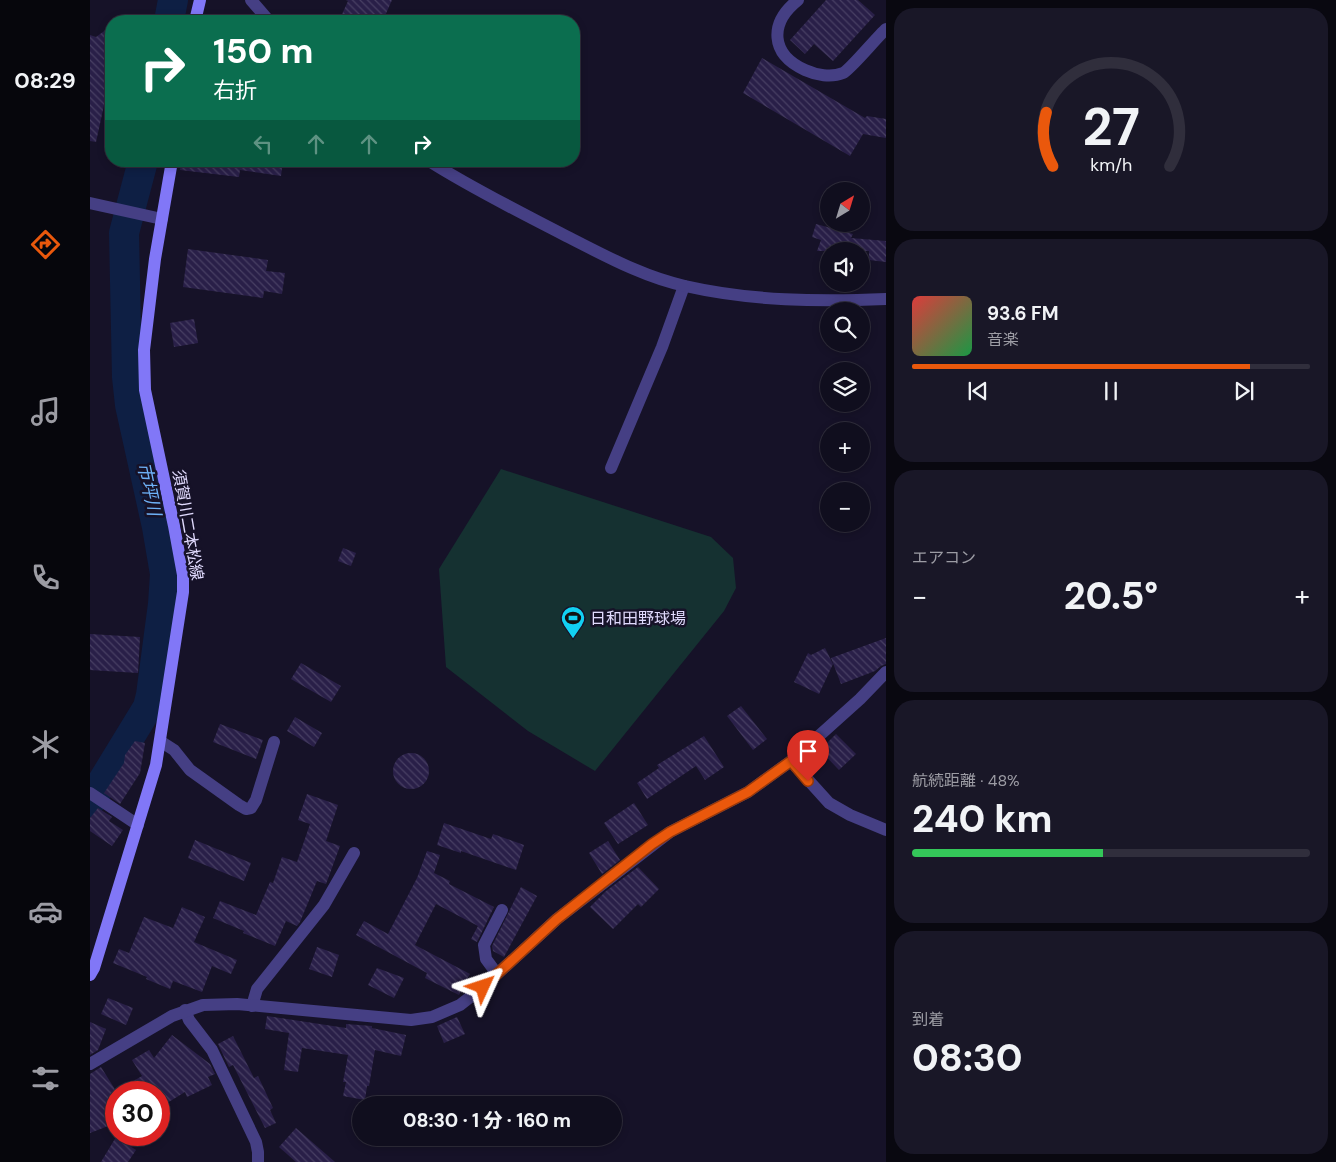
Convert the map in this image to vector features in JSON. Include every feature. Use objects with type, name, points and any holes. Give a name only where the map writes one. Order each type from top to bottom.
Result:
[{"type":"main road","points":[[197,15],[200,0]]},
{"type":"main road","name":"須賀川二本松線","points":[[90,976],[156,765],[183,592],[183,576],[174,526],[145,390],[144,350],[155,259],[171,167]]},
{"type":"street","points":[[251,0],[264,15]]},
{"type":"street","points":[[798,0],[789,8],[779,23],[779,43],[787,58],[814,74],[844,73],[886,29]]},
{"type":"street","points":[[440,167],[506,205],[620,263],[684,286],[736,294],[789,299],[837,301],[886,299]]},
{"type":"street","points":[[90,203],[162,219]]},
{"type":"street","points":[[610,468],[662,347],[684,286]]},
{"type":"street","points":[[90,1064],[157,1024],[185,1010],[203,1005],[252,1006],[411,1020],[442,1014],[460,1005],[557,919],[652,844],[670,832],[748,792],[791,761],[860,699],[886,672]]},
{"type":"street","points":[[160,741],[174,750],[190,770],[246,809],[251,808],[256,800],[274,742]]},
{"type":"street","points":[[791,761],[829,803],[850,816],[886,830]]},
{"type":"street","points":[[90,793],[138,825]]},
{"type":"street","points":[[252,1006],[257,989],[324,905],[354,853]]},
{"type":"street","points":[[497,974],[486,959],[484,945],[502,910]]},
{"type":"street","points":[[185,1010],[189,1020],[212,1050],[256,1142],[258,1162]]},
{"type":"green space","name":"日和田野球場","points":[[501,469],[711,537],[733,558],[736,588],[724,611],[595,771],[528,731],[446,667],[439,569]]},
{"type":"building","points":[[346,0],[392,0],[385,15],[342,15],[348,1]]},
{"type":"building","points":[[826,0],[858,0],[875,15],[833,61],[814,44],[805,54],[790,40]]},
{"type":"building","points":[[105,30],[105,101],[96,142],[90,141],[90,35],[96,37]]},
{"type":"building","points":[[762,58],[865,118],[867,116],[886,119],[886,138],[863,134],[850,156],[743,93]]},
{"type":"building","points":[[180,167],[282,167],[281,176],[240,170],[239,177],[180,170]]},
{"type":"building","points":[[816,224],[820,225],[820,232],[846,232],[853,234],[851,238],[886,241],[886,262],[870,260],[870,242],[820,242],[821,240],[812,237]]},
{"type":"building","points":[[188,249],[268,260],[266,271],[285,273],[282,294],[264,291],[263,298],[183,287]]},
{"type":"building","points":[[194,319],[198,343],[174,347],[170,323]]},
{"type":"building","points":[[343,548],[356,553],[351,566],[338,561]]},
{"type":"building","points":[[90,634],[140,637],[138,673],[90,670]]},
{"type":"building","points":[[886,638],[886,664],[875,671],[841,684],[831,658]]},
{"type":"building","points":[[825,648],[833,664],[819,694],[794,682],[808,653],[811,655]]},
{"type":"building","points":[[301,663],[341,686],[331,702],[291,679]]},
{"type":"building","points":[[741,706],[767,739],[753,750],[727,716]]},
{"type":"building","points":[[295,717],[322,733],[314,747],[287,731]]},
{"type":"building","points":[[220,724],[263,740],[256,759],[213,742]]},
{"type":"building","points":[[836,734],[856,754],[839,770],[820,750]]},
{"type":"building","points":[[704,736],[724,767],[705,780],[696,766],[647,799],[637,783],[659,768],[657,765]]},
{"type":"building","points":[[135,741],[145,743],[140,773],[120,804],[104,793],[124,763],[125,755]]},
{"type":"building","points":[[411,753],[418,754],[424,758],[428,764],[428,778],[424,784],[418,788],[411,789],[404,788],[398,784],[394,778],[393,771],[394,764],[398,758],[404,754]]},
{"type":"building","points":[[307,794],[338,805],[326,841],[340,846],[326,884],[317,881],[297,926],[286,921],[275,946],[213,918],[220,901],[256,915],[270,882],[273,883],[282,857],[297,862],[310,824],[298,820]]},
{"type":"building","points":[[634,803],[648,825],[618,844],[604,823]]},
{"type":"building","points":[[98,808],[112,817],[109,821],[123,830],[112,846],[90,831],[90,818]]},
{"type":"building","points":[[444,823],[491,839],[493,834],[524,845],[516,870],[461,851],[461,853],[437,845]]},
{"type":"building","points":[[195,840],[251,863],[244,881],[188,858]]},
{"type":"building","points":[[608,841],[620,860],[602,874],[589,853]]},
{"type":"building","points":[[427,851],[440,855],[434,873],[450,881],[449,884],[494,907],[477,942],[471,939],[478,926],[436,904],[415,945],[470,974],[459,995],[425,978],[427,973],[356,935],[364,921],[388,934],[417,878]]},
{"type":"building","points":[[638,867],[659,889],[641,907],[638,904],[613,929],[590,907],[606,891]]},
{"type":"building","points":[[521,887],[537,896],[504,957],[493,951],[492,946]]},
{"type":"building","points":[[182,907],[205,917],[194,942],[237,960],[231,974],[212,966],[202,992],[173,981],[170,989],[113,963],[119,949],[129,953],[144,917],[173,928]]},
{"type":"building","points":[[317,947],[339,955],[332,977],[309,969]]},
{"type":"building","points":[[377,968],[404,978],[394,998],[368,985]]},
{"type":"building","points":[[108,998],[133,1008],[126,1025],[101,1014]]},
{"type":"building","points":[[267,1016],[346,1028],[346,1024],[372,1026],[372,1028],[406,1035],[401,1056],[375,1050],[366,1096],[352,1096],[352,1098],[343,1096],[346,1082],[343,1082],[348,1055],[302,1048],[298,1072],[284,1070],[289,1033],[265,1029]]},
{"type":"building","points":[[457,1017],[465,1034],[444,1043],[437,1026]]},
{"type":"building","points":[[90,1022],[106,1029],[98,1050],[90,1055]]},
{"type":"building","points":[[172,1035],[210,1064],[215,1074],[208,1077],[212,1085],[187,1097],[185,1092],[170,1101],[170,1081],[133,1081],[142,1076],[132,1060],[149,1050],[154,1058]]},
{"type":"building","points":[[233,1036],[254,1078],[258,1076],[273,1108],[270,1110],[276,1123],[265,1128],[233,1065],[229,1067],[218,1044]]},
{"type":"building","points":[[101,1067],[110,1081],[105,1081],[105,1127],[90,1133],[90,1074]]},
{"type":"building","points":[[296,1128],[335,1162],[296,1162],[279,1147]]},
{"type":"building","points":[[111,1146],[130,1146],[136,1150],[128,1162],[101,1162]]},
{"type":"waterway","name":"市坪川","points":[[170,15],[173,0]]},
{"type":"waterway","name":"市坪川","points":[[90,802],[148,707],[163,604],[165,574],[157,527],[130,405],[127,377],[124,233],[141,167]]},
{"type":"place","name":"日和田野球場","points":[[573,639]]},
{"type":"route","points":[[483,987],[557,919],[670,832],[701,818],[748,792],[791,761],[808,781]]}]
